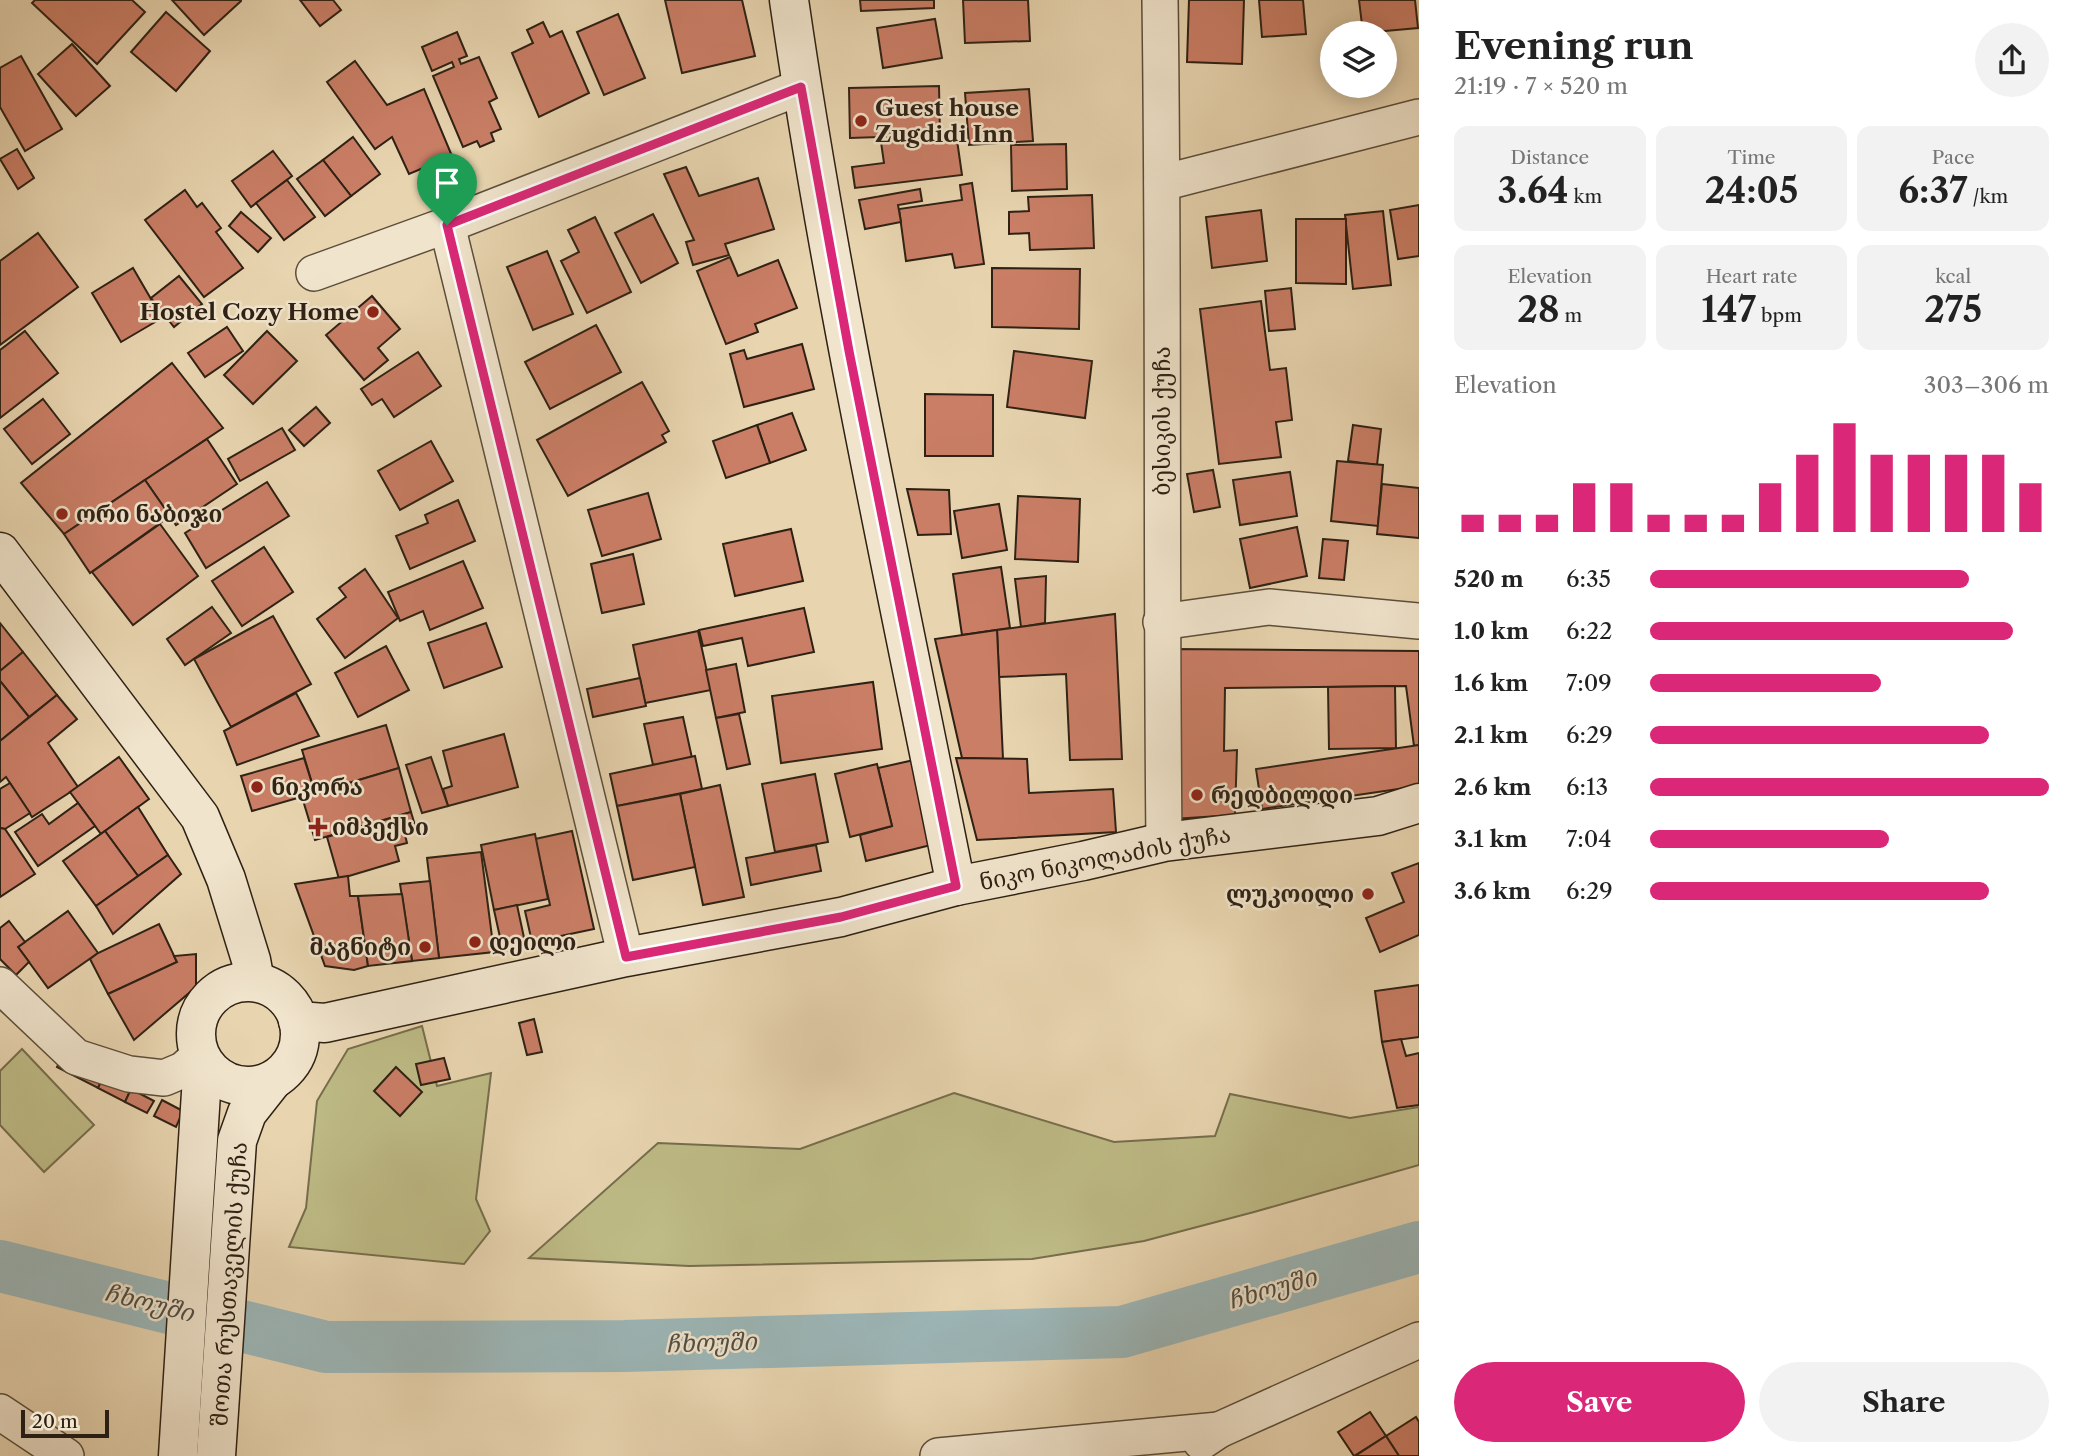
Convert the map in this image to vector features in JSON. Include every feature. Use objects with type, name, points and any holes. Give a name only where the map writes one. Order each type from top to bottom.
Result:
[{"type":"street","points":[[789,0],[801,87],[849,351],[956,886]]},
{"type":"street","name":"ბესიკის ქუჩა","points":[[1160,0],[1164,842]]},
{"type":"street","points":[[314,273],[447,225],[801,87]]},
{"type":"street","points":[[1162,183],[1419,117]]},
{"type":"street","points":[[447,225],[626,957]]},
{"type":"street","points":[[0,552],[200,817],[226,879],[251,960],[255,982]]},
{"type":"street","points":[[1161,622],[1269,607],[1419,621]]},
{"type":"street","name":"ნიკო ნიკოლაძის ქუჩა","points":[[299,1021],[325,1023],[626,957],[841,917],[956,886],[1164,842],[1378,816],[1419,803]]},
{"type":"street","points":[[255,982],[270,987],[293,1007],[299,1021],[300,1038],[296,1055],[287,1070],[273,1080],[254,1086],[234,1085],[216,1075],[202,1058],[196,1037],[198,1019],[206,1003],[220,990],[237,983],[255,982]]},
{"type":"street","points":[[0,985],[76,1057],[129,1074],[164,1078],[202,1058]]},
{"type":"street","name":"შოთა რუსთაველის ქუჩა","points":[[178,1452],[202,1058]]},
{"type":"street","name":"შოთა რუსთაველის ქუჩა","points":[[216,1453],[237,1141],[247,1114],[273,1080]]},
{"type":"street","points":[[1180,1456],[1219,1430],[1419,1340]]},
{"type":"street","points":[[0,1412],[66,1456]]},
{"type":"street","points":[[938,1456],[1219,1430]]},
{"type":"shaded area","points":[[422,1026],[437,1086],[491,1073],[476,1199],[490,1231],[464,1264],[289,1247],[306,1208],[317,1101],[348,1049]]},
{"type":"shaded area","points":[[22,1049],[94,1125],[44,1172],[0,1125],[0,1071]]},
{"type":"shaded area","points":[[954,1093],[1114,1142],[1215,1136],[1230,1094],[1350,1118],[1419,1107],[1419,1165],[1144,1241],[1032,1259],[689,1266],[529,1258],[658,1143],[800,1149]]},
{"type":"building","points":[[35,0],[132,0],[145,12],[97,64],[32,3]]},
{"type":"building","points":[[172,0],[241,0],[241,1],[204,35]]},
{"type":"building","points":[[300,0],[333,0],[341,10],[320,26]]},
{"type":"building","points":[[665,0],[742,0],[755,56],[682,73]]},
{"type":"building","points":[[860,0],[934,0],[934,8],[861,11]]},
{"type":"building","points":[[963,0],[1028,0],[1030,41],[965,43]]},
{"type":"building","points":[[1189,0],[1244,0],[1242,64],[1187,62]]},
{"type":"building","points":[[1259,0],[1303,0],[1306,34],[1262,37]]},
{"type":"building","points":[[1359,0],[1415,0],[1418,28],[1397,30],[1397,21],[1362,21]]},
{"type":"building","points":[[166,12],[210,51],[176,91],[131,52]]},
{"type":"building","points":[[618,14],[645,78],[604,95],[577,32]]},
{"type":"building","points":[[935,19],[942,58],[883,68],[877,28]]},
{"type":"building","points":[[543,22],[550,37],[562,31],[589,93],[539,117],[512,53],[533,43],[527,30]]},
{"type":"building","points":[[457,32],[467,56],[459,59],[461,64],[479,57],[497,98],[489,102],[501,129],[491,133],[494,141],[480,147],[477,141],[463,147],[433,76],[454,67],[452,62],[432,71],[422,47]]},
{"type":"building","points":[[72,44],[110,86],[76,116],[38,74]]},
{"type":"building","points":[[21,56],[62,129],[25,151],[0,107],[0,68]]},
{"type":"building","points":[[355,61],[387,105],[424,89],[452,156],[409,174],[392,137],[375,149],[327,82]]},
{"type":"building","points":[[939,86],[940,135],[850,138],[849,88]]},
{"type":"building","points":[[1029,89],[1033,141],[969,145],[965,93]]},
{"type":"building","points":[[956,133],[962,175],[855,188],[852,167],[884,163],[881,142]]},
{"type":"building","points":[[353,137],[380,174],[351,196],[323,160]]},
{"type":"building","points":[[1066,144],[1067,189],[1012,191],[1011,145]]},
{"type":"building","points":[[17,149],[34,178],[18,189],[0,159]]},
{"type":"building","points":[[273,151],[292,176],[251,207],[232,181]]},
{"type":"building","points":[[323,160],[351,196],[325,216],[297,179]]},
{"type":"building","points":[[686,167],[699,196],[758,178],[774,229],[725,244],[729,255],[693,265],[686,242],[694,240],[664,174]]},
{"type":"building","points":[[287,180],[315,217],[284,240],[256,203]]},
{"type":"building","points":[[972,183],[984,264],[955,268],[952,254],[906,261],[899,209],[962,200],[960,185]]},
{"type":"building","points":[[920,189],[922,201],[898,205],[901,222],[865,229],[859,200]]},
{"type":"building","points":[[185,190],[197,207],[202,203],[221,228],[216,232],[243,268],[204,297],[145,220]]},
{"type":"building","points":[[1092,195],[1094,248],[1030,250],[1029,233],[1009,234],[1009,212],[1029,211],[1028,197]]},
{"type":"building","points":[[1419,205],[1419,256],[1398,259],[1390,210]]},
{"type":"building","points":[[1261,210],[1267,261],[1212,268],[1206,217]]},
{"type":"building","points":[[1383,211],[1391,285],[1353,289],[1345,215]]},
{"type":"building","points":[[241,212],[271,238],[258,252],[229,226]]},
{"type":"building","points":[[653,214],[678,263],[641,283],[615,233]]},
{"type":"building","points":[[595,217],[631,292],[587,313],[561,261],[579,252],[568,230]]},
{"type":"building","points":[[1296,219],[1346,219],[1346,284],[1296,283]]},
{"type":"building","points":[[38,233],[78,287],[0,345],[0,261]]},
{"type":"building","points":[[547,251],[573,314],[533,330],[507,267]]},
{"type":"building","points":[[730,257],[738,276],[778,260],[797,308],[755,324],[758,332],[726,344],[697,271]]},
{"type":"building","points":[[133,268],[162,318],[121,342],[92,293]]},
{"type":"building","points":[[992,268],[1080,269],[1079,329],[992,327]]},
{"type":"building","points":[[179,276],[202,304],[174,327],[151,298]]},
{"type":"building","points":[[1291,288],[1295,329],[1269,331],[1265,291]]},
{"type":"building","points":[[372,296],[400,329],[378,348],[388,360],[364,380],[326,335]]},
{"type":"building","points":[[1261,301],[1270,370],[1286,368],[1292,420],[1276,422],[1281,457],[1219,464],[1200,309]]},
{"type":"building","points":[[596,325],[621,372],[550,409],[525,362]]},
{"type":"building","points":[[227,327],[243,351],[205,377],[188,353]]},
{"type":"building","points":[[25,331],[58,373],[0,418],[0,350]]},
{"type":"building","points":[[267,331],[297,361],[253,404],[224,375]]},
{"type":"building","points":[[802,344],[814,389],[744,407],[730,354],[744,350],[747,359]]},
{"type":"building","points":[[1014,351],[1092,361],[1085,418],[1007,407]]},
{"type":"building","points":[[418,352],[441,386],[394,417],[382,399],[372,405],[361,389]]},
{"type":"building","points":[[172,363],[223,428],[64,534],[21,483]]},
{"type":"building","points":[[642,382],[669,431],[662,435],[666,442],[568,496],[537,440]]},
{"type":"building","points":[[925,394],[993,395],[993,456],[925,456]]},
{"type":"building","points":[[43,399],[70,434],[32,464],[4,429]]},
{"type":"building","points":[[316,407],[330,423],[304,446],[289,430]]},
{"type":"building","points":[[792,413],[806,450],[770,463],[757,425]]},
{"type":"building","points":[[757,425],[770,463],[726,478],[713,441]]},
{"type":"building","points":[[1353,425],[1381,429],[1377,465],[1348,461]]},
{"type":"building","points":[[282,428],[295,450],[240,481],[228,459]]},
{"type":"building","points":[[207,439],[237,484],[176,525],[145,480]]},
{"type":"building","points":[[431,441],[453,481],[400,510],[378,471]]},
{"type":"building","points":[[1337,461],[1383,465],[1378,526],[1331,521]]},
{"type":"building","points":[[1213,470],[1220,507],[1194,512],[1187,474]]},
{"type":"building","points":[[1290,472],[1297,516],[1240,525],[1233,480]]},
{"type":"building","points":[[145,480],[170,516],[90,573],[64,534]]},
{"type":"building","points":[[267,482],[289,516],[206,568],[185,533]]},
{"type":"building","points":[[1382,484],[1419,488],[1419,538],[1377,534]]},
{"type":"building","points":[[907,489],[949,490],[951,534],[918,535]]},
{"type":"building","points":[[648,493],[661,539],[602,556],[588,510]]},
{"type":"building","points":[[1018,496],[1080,499],[1078,562],[1015,559]]},
{"type":"building","points":[[458,500],[475,541],[410,569],[396,536],[428,523],[425,515]]},
{"type":"building","points":[[999,504],[1007,550],[962,558],[954,511]]},
{"type":"building","points":[[160,524],[198,576],[133,625],[92,572]]},
{"type":"building","points":[[1297,527],[1307,576],[1250,588],[1240,539]]},
{"type":"building","points":[[791,529],[803,581],[735,596],[723,544]]},
{"type":"building","points":[[1323,539],[1348,541],[1344,580],[1319,578]]},
{"type":"building","points":[[264,547],[293,592],[242,626],[212,581]]},
{"type":"building","points":[[633,554],[644,604],[602,613],[591,564]]},
{"type":"building","points":[[463,561],[483,608],[430,630],[423,611],[400,621],[388,592]]},
{"type":"building","points":[[1001,567],[1010,628],[962,635],[953,574]]},
{"type":"building","points":[[365,569],[398,618],[345,658],[317,619],[346,597],[339,588]]},
{"type":"building","points":[[1046,576],[1045,623],[1021,627],[1015,579]]},
{"type":"building","points":[[212,607],[231,633],[185,665],[167,639]]},
{"type":"building","points":[[804,608],[814,652],[748,666],[742,638],[703,646],[699,630]]},
{"type":"building","points":[[1115,614],[1122,759],[1070,760],[1066,674],[999,677],[997,630]]},
{"type":"building","points":[[273,616],[311,684],[231,727],[194,659]]},
{"type":"building","points":[[0,623],[23,652],[0,671]]},
{"type":"building","points":[[486,623],[502,667],[444,688],[428,643]]},
{"type":"building","points":[[997,630],[1003,759],[962,758],[935,639]]},
{"type":"building","points":[[698,631],[711,690],[645,703],[633,645]]},
{"type":"building","points":[[386,646],[409,690],[358,717],[335,673]]},
{"type":"building","points":[[1172,649],[1419,651],[1419,745],[1414,746],[1406,686],[1225,688],[1224,751],[1237,750],[1235,815],[1172,819]]},
{"type":"building","points":[[23,652],[57,695],[29,717],[0,681],[0,671]]},
{"type":"building","points":[[736,664],[745,712],[716,718],[706,670]]},
{"type":"building","points":[[640,678],[646,706],[593,717],[587,689]]},
{"type":"building","points":[[0,681],[29,717],[0,741]]},
{"type":"building","points":[[873,682],[882,749],[781,763],[772,696]]},
{"type":"building","points":[[1395,686],[1396,748],[1329,749],[1328,687]]},
{"type":"building","points":[[296,693],[319,736],[237,765],[224,731]]},
{"type":"building","points":[[57,695],[77,719],[48,743],[78,787],[32,817],[6,777],[0,782],[0,741]]},
{"type":"building","points":[[739,714],[750,764],[727,769],[716,718]]},
{"type":"building","points":[[683,717],[692,758],[653,765],[644,724]]},
{"type":"building","points":[[386,725],[399,768],[315,793],[302,750]]},
{"type":"building","points":[[504,734],[518,787],[448,806],[443,789],[452,786],[443,751]]},
{"type":"building","points":[[1419,745],[1419,786],[1262,809],[1256,769]]},
{"type":"building","points":[[695,756],[702,789],[617,806],[610,774]]},
{"type":"building","points":[[119,757],[149,799],[101,834],[70,792]]},
{"type":"building","points":[[431,757],[448,806],[422,813],[406,765]]},
{"type":"building","points":[[304,758],[315,793],[252,811],[241,776]]},
{"type":"building","points":[[956,758],[1027,759],[1029,793],[1113,789],[1116,832],[977,840]]},
{"type":"building","points":[[914,760],[935,844],[866,861],[860,835],[892,826],[878,768]]},
{"type":"building","points":[[877,764],[892,826],[850,837],[835,774]]},
{"type":"building","points":[[399,768],[411,812],[315,840],[302,797]]},
{"type":"building","points":[[815,774],[828,842],[775,852],[762,784]]},
{"type":"building","points":[[10,783],[30,813],[5,829],[0,828],[0,789]]},
{"type":"building","points":[[720,785],[744,897],[703,905],[680,794]]},
{"type":"building","points":[[680,794],[695,867],[633,880],[617,806]]},
{"type":"building","points":[[78,803],[95,826],[38,866],[15,832],[42,814],[49,824]]},
{"type":"building","points":[[138,807],[168,855],[138,876],[105,831]]},
{"type":"building","points":[[411,812],[417,832],[405,835],[407,843],[395,846],[399,861],[339,879],[327,837]]},
{"type":"building","points":[[0,828],[5,829],[35,874],[0,897]]},
{"type":"building","points":[[105,831],[138,876],[96,906],[63,861]]},
{"type":"building","points":[[572,831],[594,929],[532,942],[525,911],[550,905],[535,839]]},
{"type":"building","points":[[535,834],[548,899],[494,910],[481,845]]},
{"type":"building","points":[[816,845],[821,871],[751,885],[746,858]]},
{"type":"building","points":[[481,852],[494,952],[439,958],[427,858]]},
{"type":"building","points":[[168,855],[181,874],[113,934],[96,906]]},
{"type":"building","points":[[1419,863],[1419,935],[1380,952],[1366,918],[1404,902],[1392,873]]},
{"type":"building","points":[[348,876],[350,896],[358,896],[368,966],[354,970],[325,966],[295,884]]},
{"type":"building","points":[[430,881],[439,958],[412,961],[400,884]]},
{"type":"building","points":[[402,894],[412,961],[368,966],[358,896]]},
{"type":"building","points":[[517,905],[526,947],[503,951],[494,910]]},
{"type":"building","points":[[68,911],[98,953],[48,988],[18,947]]},
{"type":"building","points":[[9,921],[25,942],[18,947],[29,962],[16,975],[0,959],[0,928]]},
{"type":"building","points":[[159,924],[177,962],[108,994],[90,959]]},
{"type":"building","points":[[196,954],[196,987],[134,1040],[108,994],[177,962],[174,956]]},
{"type":"building","points":[[1419,985],[1419,1037],[1382,1042],[1375,991]]},
{"type":"building","points":[[534,1019],[542,1052],[527,1055],[519,1023]]},
{"type":"building","points":[[1401,1039],[1406,1056],[1419,1053],[1419,1105],[1397,1108],[1382,1042]]},
{"type":"building","points":[[63,1055],[104,1075],[98,1088],[57,1067]]},
{"type":"building","points":[[444,1058],[450,1079],[421,1085],[416,1064]]},
{"type":"building","points":[[396,1067],[422,1092],[400,1116],[374,1091]]},
{"type":"building","points":[[104,1075],[131,1089],[125,1102],[98,1088]]},
{"type":"building","points":[[131,1089],[154,1101],[147,1113],[125,1102]]},
{"type":"building","points":[[162,1100],[183,1111],[176,1127],[154,1116]]},
{"type":"building","points":[[1370,1412],[1386,1436],[1354,1456],[1338,1432]]},
{"type":"building","points":[[1416,1417],[1419,1422],[1419,1456],[1399,1456],[1386,1436]]},
{"type":"building","points":[[1386,1436],[1399,1456],[1355,1456]]},
{"type":"waterway","name":"ჩხოუში","points":[[0,1266],[326,1347],[624,1346],[1122,1332],[1419,1247]]},
{"type":"place","name":"Guest house Zugdidi Inn","points":[[861,121]]},
{"type":"place","name":"Hostel Cozy Home","points":[[373,312]]},
{"type":"place","name":"ორი ნაბიჯი","points":[[62,514]]},
{"type":"place","name":"ნიკორა","points":[[257,787]]},
{"type":"place","name":"რედბილდი","points":[[1197,795]]},
{"type":"place","name":"იმპექსი","points":[[318,827]]},
{"type":"place","name":"ლუკოილი","points":[[1368,894]]},
{"type":"place","name":"დეილი","points":[[475,942]]},
{"type":"place","name":"მაგნიტი","points":[[425,947]]},
{"type":"route","points":[[801,87],[849,351],[956,886],[841,917],[626,957],[447,225],[801,87]]}]
